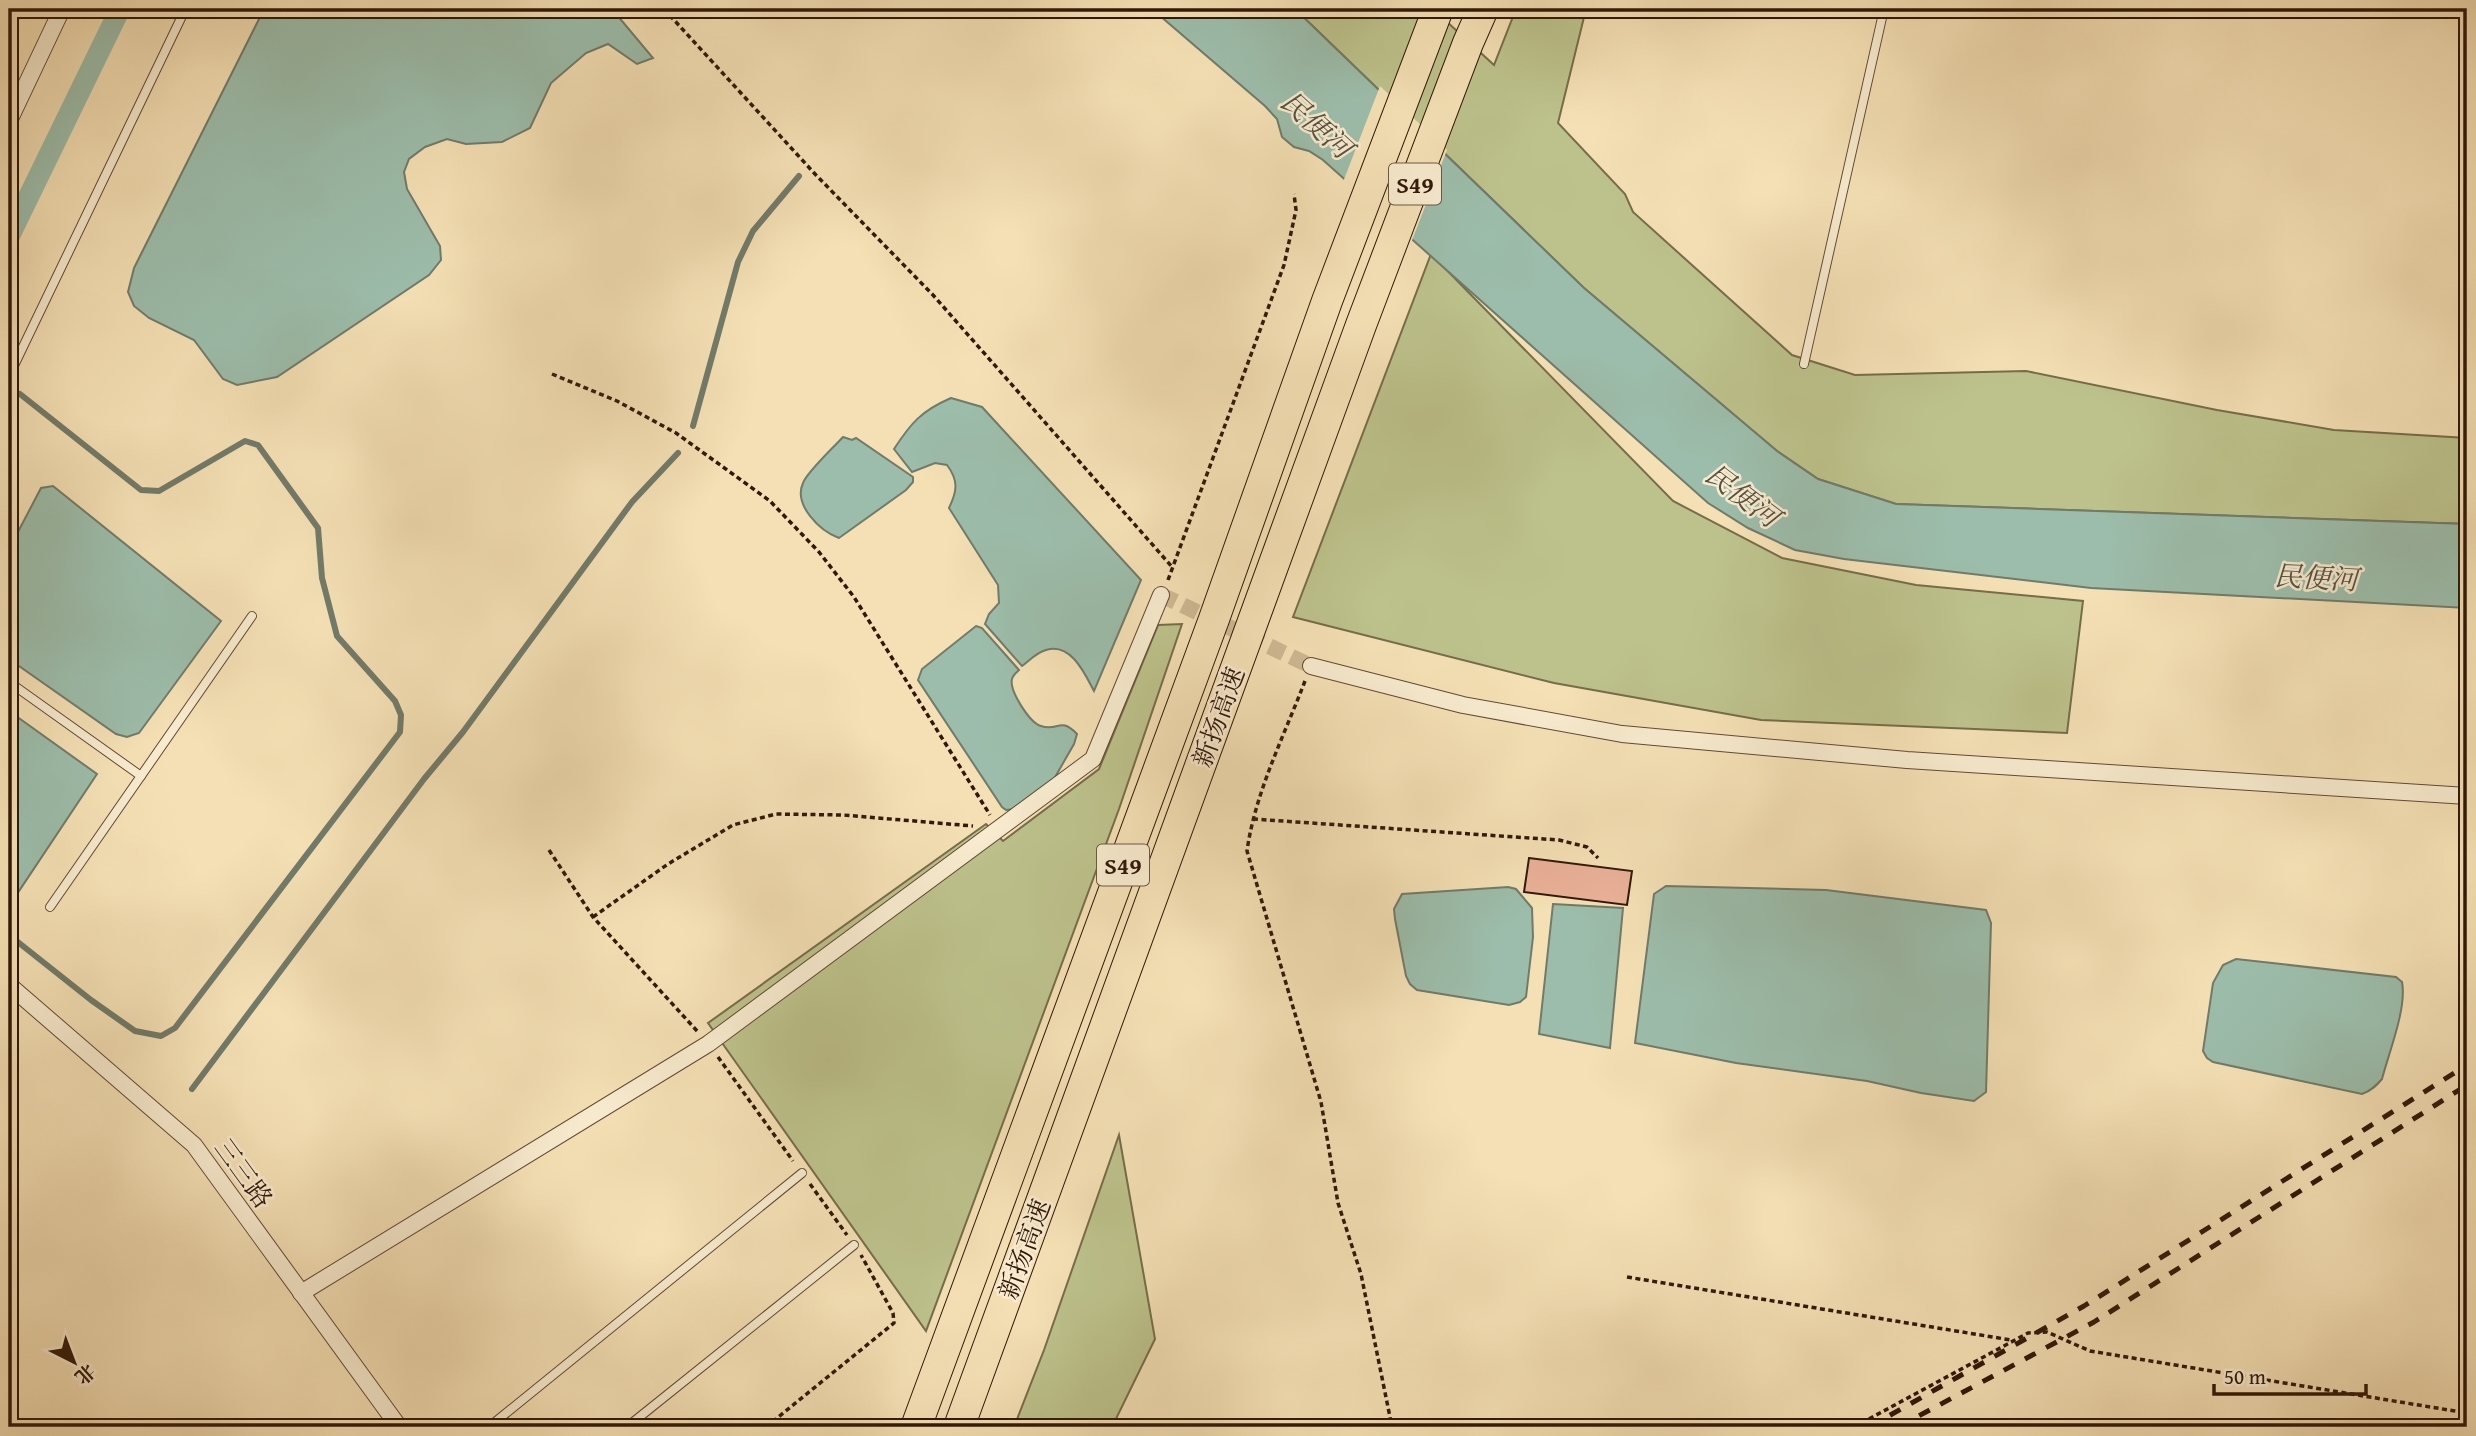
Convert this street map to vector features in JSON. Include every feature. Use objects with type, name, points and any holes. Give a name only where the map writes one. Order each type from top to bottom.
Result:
[{"type":"highway","name":"新扬高速","points":[[959,1427],[1361,325],[1483,9]]},
{"type":"highway","name":"新扬高速","points":[[916,1427],[1214,619],[1327,301],[1437,11]]},
{"type":"street","points":[[9,121],[62,9]]},
{"type":"street","points":[[301,1293],[708,1044],[1093,759],[1161,595]]},
{"type":"street","points":[[1311,666],[1463,705],[1622,734],[1906,760],[2467,796]]},
{"type":"street","name":"三三路","points":[[9,985],[194,1146],[399,1427]]},
{"type":"lane","points":[[1804,364],[1884,9]]},
{"type":"lane","points":[[9,376],[182,16]]},
{"type":"lane","points":[[50,907],[252,616]]},
{"type":"lane","points":[[9,682],[141,776]]},
{"type":"lane","points":[[489,1427],[802,1173]]},
{"type":"lane","points":[[627,1427],[854,1245]]},
{"type":"path","points":[[664,9],[815,174],[933,295],[1173,568]]},
{"type":"path","points":[[1161,595],[1284,265],[1296,210],[1294,194]]},
{"type":"path","points":[[552,374],[617,401],[676,433],[770,501],[819,552],[854,597],[999,828]]},
{"type":"path","points":[[1311,666],[1253,819],[1247,851],[1321,1102],[1338,1203],[1361,1274],[1392,1427]]},
{"type":"path","points":[[593,917],[668,864],[733,825],[776,814],[843,815],[999,828]]},
{"type":"path","points":[[1253,819],[1559,840],[1587,847],[1598,858]]},
{"type":"path","points":[[549,850],[593,917],[708,1044],[854,1245],[893,1313],[894,1323],[766,1427]]},
{"type":"path","points":[[1626,1277],[2014,1341]]},
{"type":"path","points":[[1854,1427],[2028,1333],[2047,1332],[2090,1351],[2467,1413]]},
{"type":"green space","points":[[1295,9],[1433,9],[1494,65],[1516,9],[1586,9],[1558,123],[1625,194],[1633,212],[1792,355],[1855,375],[2026,371],[2217,410],[2334,430],[2467,438],[2467,524],[1896,504],[1818,479],[1777,451],[1584,288]]},
{"type":"green space","points":[[1431,254],[1673,501],[1782,558],[1916,585],[2083,601],[2067,733],[1761,720],[1554,683],[1293,617]]},
{"type":"green space","points":[[1182,624],[1119,809],[926,1331],[708,1023],[986,824],[1003,841],[1099,769],[1158,625]]},
{"type":"green space","points":[[1119,1135],[1155,1339],[1112,1427],[1014,1427],[1044,1350]]},
{"type":"water","points":[[264,9],[612,9],[653,58],[637,64],[608,44],[586,53],[551,83],[530,128],[502,142],[466,144],[447,139],[425,147],[409,159],[404,172],[407,189],[440,246],[441,260],[429,275],[277,377],[237,385],[223,379],[194,340],[149,318],[134,306],[128,292],[134,268]]},
{"type":"water","name":"民便河","points":[[1152,9],[1295,9],[1584,288],[1777,451],[1818,479],[1896,504],[2467,524],[2467,608],[2091,588],[1844,559],[1795,550],[1748,528],[1708,503],[1323,160],[1309,151],[1294,147],[1282,137],[1277,119],[1265,106]]},
{"type":"water","points":[[951,398],[982,407],[1141,580],[1094,691],[1070,655],[1055,649],[1043,651],[1022,666],[985,624],[989,614],[999,603],[998,585],[949,508],[956,486],[954,476],[947,465],[935,463],[912,472],[894,449],[918,419]]},
{"type":"water","points":[[843,437],[852,440],[856,438],[913,477],[913,482],[906,490],[839,538],[824,530],[810,516],[802,500],[801,491],[810,473]]},
{"type":"water","points":[[53,486],[221,621],[139,733],[127,737],[116,734],[9,659],[9,549],[41,488]]},
{"type":"water","points":[[976,626],[982,628],[1019,670],[1012,678],[1012,684],[1017,698],[1031,719],[1041,726],[1067,726],[1077,734],[1054,779],[1014,809],[1006,810],[1002,807],[918,680],[922,669]]},
{"type":"water","points":[[9,711],[97,774],[17,894],[9,896]]},
{"type":"water","points":[[1666,886],[1826,890],[1986,910],[1991,923],[1986,1092],[1974,1101],[1867,1081],[1736,1063],[1635,1043],[1654,894]]},
{"type":"water","points":[[1508,887],[1516,889],[1532,908],[1533,937],[1526,997],[1509,1005],[1417,990],[1410,984],[1406,976],[1394,909],[1402,894]]},
{"type":"water","points":[[1553,904],[1623,908],[1610,1048],[1539,1034]]},
{"type":"water","points":[[2236,959],[2396,977],[2402,982],[2402,1004],[2382,1079],[2362,1094],[2213,1062],[2207,1058],[2203,1051],[2213,983],[2223,965]]},
{"type":"pier","points":[[1380,86],[1447,150],[1411,243],[1343,182]]},
{"type":"building","points":[[1529,858],[1632,871],[1627,905],[1524,892]]},
{"type":"waterway","points":[[9,237],[120,9]]},
{"type":"waterway","points":[[693,426],[738,262],[753,231],[799,176]]},
{"type":"waterway","points":[[9,935],[135,1031],[161,1036],[175,1028],[400,732],[401,715],[395,701],[337,636],[322,578],[318,528],[258,445],[245,441],[159,491],[141,490],[20,394]]},
{"type":"waterway","points":[[192,1089],[424,779],[463,732],[632,502],[678,453]]},
{"type":"tunnel","points":[[1161,595],[1311,666]]},
{"type":"railway","points":[[1869,1427],[2084,1306],[2467,1065]]},
{"type":"railway","points":[[1898,1427],[2094,1322],[2467,1085]]}]
